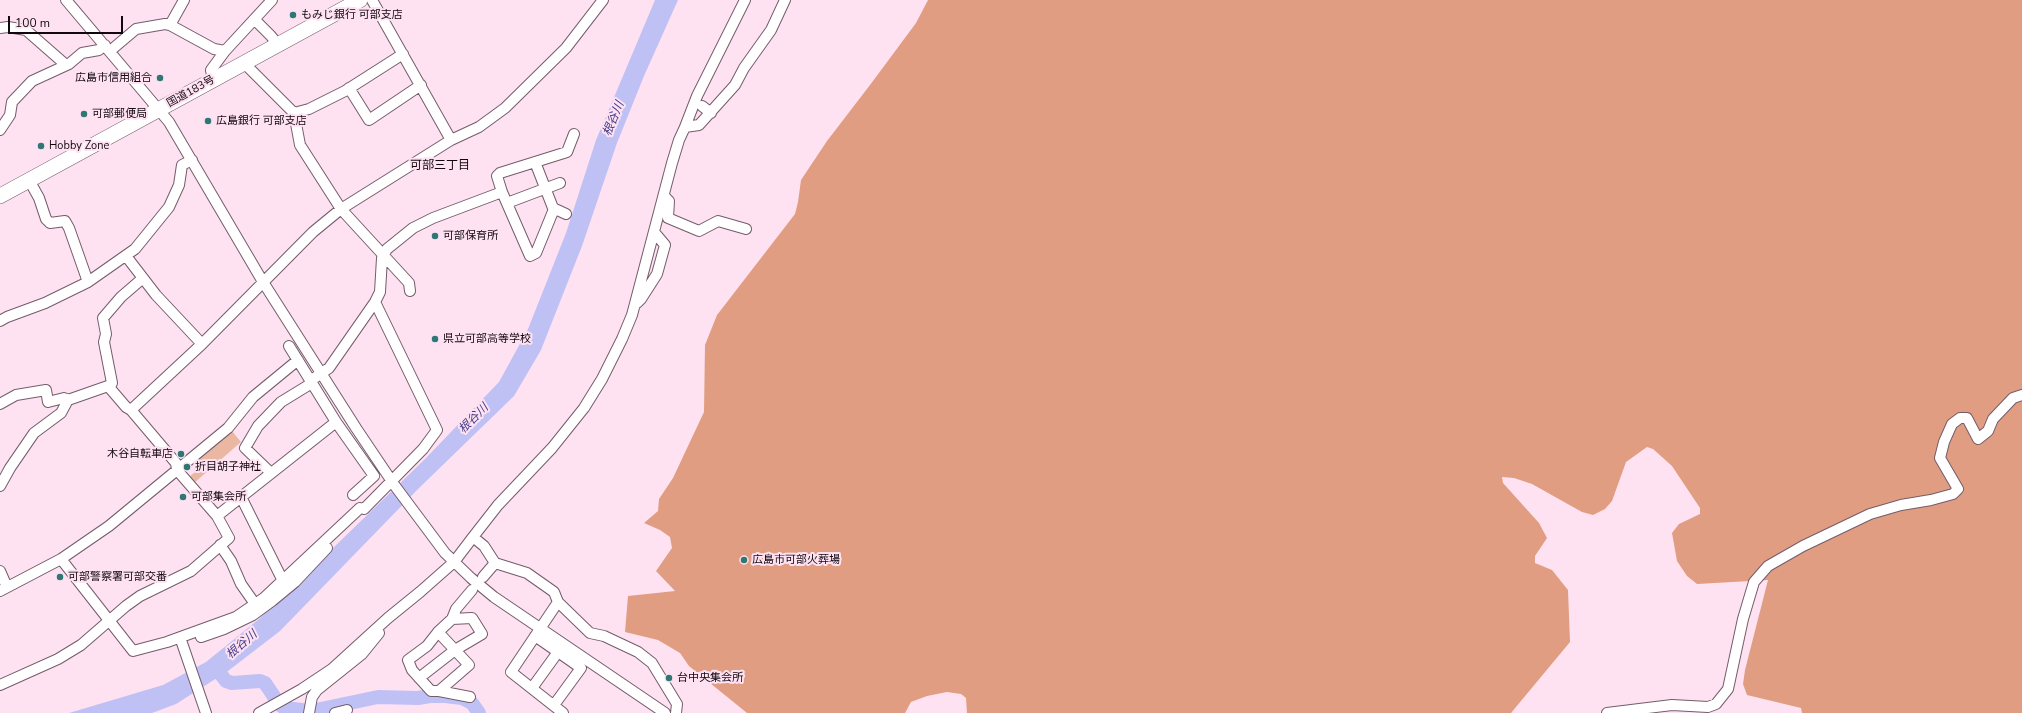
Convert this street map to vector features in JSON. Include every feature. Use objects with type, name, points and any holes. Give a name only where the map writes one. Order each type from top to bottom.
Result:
[{"type":"highway","name":"国道183号","points":[[0,196],[360,0]]},
{"type":"street","points":[[66,0],[160,110],[192,160],[263,282],[322,374],[393,483],[445,554],[494,597],[538,632],[665,713]]},
{"type":"street","points":[[170,25],[184,0]]},
{"type":"street","points":[[213,80],[211,70],[225,51],[272,0]]},
{"type":"street","points":[[372,0],[452,140]]},
{"type":"street","points":[[131,410],[202,344],[313,232],[341,209],[452,140],[479,127],[506,108],[566,48],[603,0]]},
{"type":"street","points":[[259,713],[332,670],[388,618],[454,562],[494,510],[552,448],[584,408],[622,339],[635,304],[679,140],[697,96],[745,0]]},
{"type":"street","points":[[685,127],[699,125],[735,85],[744,68],[771,30],[785,0]]},
{"type":"street","points":[[255,20],[278,45]]},
{"type":"street","points":[[0,130],[10,115],[12,102],[32,81],[66,65],[82,53],[107,48],[136,29],[170,25],[214,49],[225,51]]},
{"type":"street","points":[[0,28],[8,27],[26,30],[66,65]]},
{"type":"street","points":[[294,114],[309,109],[349,88],[403,54]]},
{"type":"street","points":[[244,63],[294,114],[300,145],[341,209],[409,283],[410,291]]},
{"type":"street","points":[[349,88],[369,120],[421,86]]},
{"type":"street","points":[[702,106],[711,113]]},
{"type":"street","points":[[535,162],[554,209],[536,253],[530,256],[502,192],[497,176],[500,173],[535,162],[567,152],[574,134]]},
{"type":"street","points":[[0,321],[46,303],[88,282],[136,249],[169,207],[179,185],[182,165],[192,160]]},
{"type":"street","points":[[29,180],[39,198],[46,219],[50,223],[65,222],[69,228],[88,282]]},
{"type":"street","points":[[507,203],[560,183]]},
{"type":"street","points":[[271,473],[245,448],[258,426],[281,402],[311,382],[328,368],[375,302],[380,292],[382,258],[387,249],[412,228],[433,218],[502,192]]},
{"type":"street","points":[[664,196],[669,201],[668,218],[699,231],[718,221],[746,229]]},
{"type":"street","points":[[554,209],[566,214]]},
{"type":"street","points":[[126,256],[156,295],[202,344]]},
{"type":"street","points":[[110,387],[112,383],[104,342],[106,334],[103,318],[121,297],[143,278]]},
{"type":"street","points":[[133,651],[160,650],[183,646],[224,629],[253,614],[272,601],[295,582],[364,509],[393,483],[423,449],[437,430],[375,302]]},
{"type":"street","points":[[289,346],[336,422],[374,476],[353,495]]},
{"type":"street","points":[[0,571],[4,589],[61,559],[109,526],[228,428],[253,397],[298,360]]},
{"type":"street","points":[[0,404],[16,395],[46,390],[48,402],[64,398],[68,400],[110,387]]},
{"type":"street","points":[[0,685],[58,659],[81,645],[109,620],[140,596],[192,571],[229,538],[217,516],[177,470],[176,463],[110,387]]},
{"type":"street","points":[[1607,713],[1672,705],[1708,707],[1716,704],[1728,689],[1743,619],[1754,582],[1768,566],[1803,546],[1870,514],[1901,505],[1953,494],[1958,489],[1940,458],[1944,442],[1952,424],[1960,418],[1966,418],[1978,439],[1988,431],[1993,419],[2013,398],[2022,395]]},
{"type":"street","points":[[0,486],[34,432],[61,413],[68,400]]},
{"type":"street","points":[[217,516],[336,422]]},
{"type":"street","points":[[241,497],[283,581]]},
{"type":"street","points":[[133,651],[167,642],[230,619],[255,604],[283,581],[360,508],[364,509]]},
{"type":"street","points":[[472,537],[484,546],[495,563],[527,573],[554,592],[558,602],[590,633],[604,636],[638,652],[652,663],[677,704],[676,713]]},
{"type":"street","points":[[220,545],[231,561],[241,584],[255,604]]},
{"type":"street","points":[[61,559],[133,651]]},
{"type":"street","points":[[483,577],[495,563]]},
{"type":"street","points":[[470,697],[439,691],[431,692],[412,670],[408,660],[427,646],[438,632],[452,619],[456,609],[472,590]]},
{"type":"street","points":[[558,602],[511,672],[563,713]]},
{"type":"street","points":[[309,710],[312,697],[317,690],[362,654],[375,639],[388,618]]},
{"type":"street","points":[[420,678],[455,650],[482,634],[472,618],[452,619]]},
{"type":"street","points":[[438,632],[469,665],[439,691]]},
{"type":"street","points":[[538,632],[558,652],[581,668],[554,705]]},
{"type":"street","points":[[183,646],[206,713]]},
{"type":"street","points":[[532,688],[558,652]]},
{"type":"street","points":[[334,713],[347,710]]},
{"type":"shaded area","points":[[928,0],[2022,0],[2022,713],[1802,713],[1801,708],[1747,695],[1743,684],[1745,670],[1768,580],[1697,584],[1687,576],[1677,561],[1672,533],[1679,524],[1700,514],[1700,508],[1672,466],[1653,449],[1647,447],[1626,462],[1612,501],[1605,509],[1593,515],[1582,512],[1532,484],[1514,478],[1502,477],[1503,483],[1539,523],[1547,538],[1535,556],[1535,563],[1552,570],[1568,590],[1570,642],[1511,713],[967,713],[966,698],[961,694],[947,692],[927,696],[911,702],[905,713],[747,713],[689,666],[680,653],[658,640],[625,632],[628,596],[675,591],[656,571],[672,548],[670,537],[660,530],[644,523],[658,511],[659,499],[673,478],[704,412],[705,345],[717,315],[795,214],[801,180],[827,141],[916,23]]},
{"type":"shaded area","points":[[231,430],[241,442],[194,483],[189,477],[200,468],[194,461]]},
{"type":"water","name":"根谷川","points":[[655,0],[678,0],[644,76],[617,143],[582,246],[541,350],[514,396],[417,490],[280,631],[228,671],[176,704],[152,713],[69,713],[163,685],[206,662],[259,619],[425,459],[499,382],[528,329],[566,233],[596,140]]},
{"type":"waterway","points":[[216,668],[226,681],[232,683],[260,681],[265,683],[279,704],[284,708],[311,711],[378,697],[418,698],[445,696],[462,698],[472,703],[479,713]]},
{"type":"place","name":"もみじ銀行 可部支店","points":[[293,15]]},
{"type":"place","name":"広島市信用組合","points":[[160,78]]},
{"type":"place","name":"可部郵便局","points":[[84,114]]},
{"type":"place","name":"広島銀行 可部支店","points":[[208,121]]},
{"type":"place","name":"Hobby Zone","points":[[41,146]]},
{"type":"place","name":"可部保育所","points":[[435,236]]},
{"type":"place","name":"県立可部高等学校","points":[[435,339]]},
{"type":"place","name":"木谷自転車店","points":[[181,454]]},
{"type":"place","name":"折目胡子神社","points":[[187,467]]},
{"type":"place","name":"可部集会所","points":[[183,497]]},
{"type":"place","name":"広島市可部火葬場","points":[[744,560]]},
{"type":"place","name":"可部警察署可部交番","points":[[60,577]]},
{"type":"place","name":"台中央集会所","points":[[669,678]]},
{"type":"district","name":"可部三丁目","points":[[440,166]]}]
